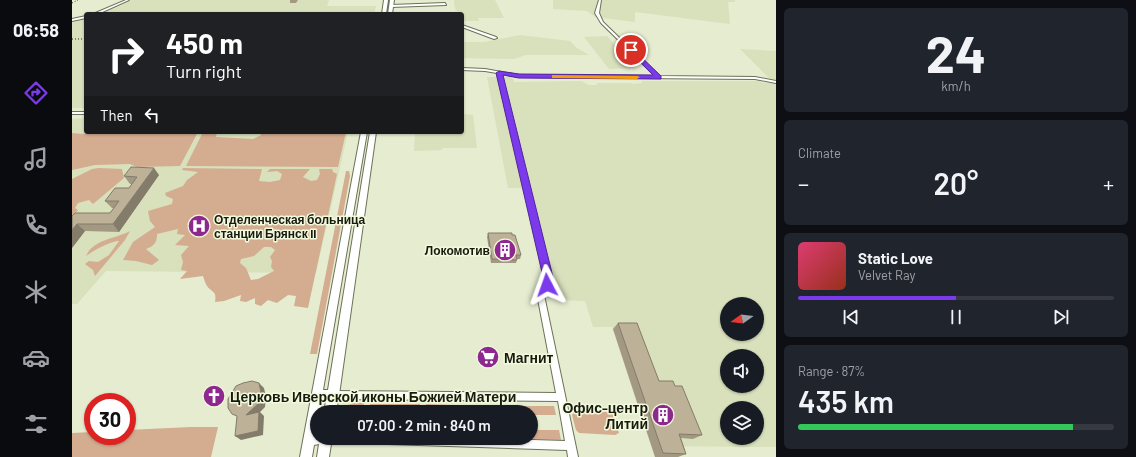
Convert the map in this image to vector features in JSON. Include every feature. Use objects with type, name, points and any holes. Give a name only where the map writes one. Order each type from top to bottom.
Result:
[{"type":"main road","points":[[384,12],[386,0]]},
{"type":"main road","points":[[390,12],[392,0]]},
{"type":"main road","points":[[306,457],[364,134]]},
{"type":"main road","points":[[331,405],[373,134]]},
{"type":"main road","points":[[317,396],[332,395]]},
{"type":"main road","points":[[323,457],[325,445]]},
{"type":"street","points":[[100,12],[128,0]]},
{"type":"street","points":[[600,0],[597,13],[602,22],[658,77]]},
{"type":"street","points":[[391,6],[445,4]]},
{"type":"street","points":[[72,20],[84,17]]},
{"type":"street","points":[[464,27],[495,38]]},
{"type":"street","points":[[464,69],[485,70],[519,76],[755,78],[776,82]]},
{"type":"street","points":[[499,73],[548,277],[545,289],[540,294],[573,457]]},
{"type":"street","points":[[72,113],[84,113]]},
{"type":"street","points":[[332,395],[561,397]]},
{"type":"street","points":[[538,445],[570,446]]},
{"type":"shaded area","points":[[132,0],[329,0],[327,6],[376,6],[374,12],[104,12]]},
{"type":"shaded area","points":[[454,0],[495,0],[504,18],[478,18],[479,21],[464,21],[464,12],[456,11]]},
{"type":"shaded area","points":[[553,0],[735,0],[735,2],[728,2],[730,24],[635,12],[635,22],[595,17],[587,11],[553,9]]},
{"type":"shaded area","points":[[84,18],[84,108],[72,108],[72,21]]},
{"type":"shaded area","points":[[520,35],[570,41],[577,48],[589,55],[526,55],[514,59],[464,58],[464,42],[484,42]]},
{"type":"shaded area","points":[[607,36],[635,68],[609,69],[584,37]]},
{"type":"shaded area","points":[[740,49],[776,51],[776,80],[770,79]]},
{"type":"shaded area","points":[[487,77],[512,77],[514,82],[581,81],[589,85],[597,85],[597,83],[633,84],[642,83],[642,81],[760,81],[762,83],[776,83],[776,447],[651,446],[612,327],[593,327],[585,301],[554,300],[527,188],[508,188]]},
{"type":"shaded area","points":[[464,114],[473,115],[477,148],[443,148],[442,150],[414,151],[415,134],[464,134]]},
{"type":"shaded area","name":"Отделенческая больница станции Брянск II","points":[[84,118],[84,134],[348,134],[316,273],[106,271],[77,304],[72,304],[72,119]]},
{"type":"shaded area","points":[[72,133],[197,134],[180,166],[137,167],[130,164],[95,165],[72,170]]},
{"type":"shaded area","points":[[202,134],[217,134],[216,137],[253,139],[261,134],[346,134],[338,167],[186,166]]},
{"type":"shaded area","points":[[183,168],[262,169],[259,181],[270,182],[280,180],[282,174],[277,171],[267,172],[270,169],[310,169],[303,177],[311,181],[317,180],[320,174],[319,169],[332,169],[333,172],[337,174],[308,308],[294,306],[296,296],[288,295],[277,303],[268,300],[261,306],[255,304],[255,298],[246,302],[240,301],[241,295],[224,301],[215,302],[215,294],[207,286],[203,276],[180,279],[187,271],[181,270],[183,262],[181,255],[189,246],[175,245],[185,235],[177,234],[178,229],[157,234],[154,244],[146,249],[159,260],[152,265],[136,261],[123,260],[133,242],[155,227],[150,221],[148,211],[172,204],[173,199],[166,196],[165,193],[183,186],[187,180],[198,172],[182,170]],"holes":[[[264,247],[271,247],[275,250],[270,257],[272,261],[271,267],[274,271],[258,279],[251,280],[246,268],[240,263],[241,259],[254,256]]]},
{"type":"shaded area","points":[[92,169],[122,169],[124,178],[93,204],[89,200],[78,203],[75,208],[78,210],[72,217],[72,179]]},
{"type":"shaded area","points":[[346,171],[349,171],[350,176],[317,354],[310,354]]},
{"type":"shaded area","points":[[130,231],[125,240],[95,276],[93,270],[85,264],[89,261],[98,262],[109,255],[119,241],[106,244],[86,256],[90,250],[105,240]]},
{"type":"shaded area","points":[[354,403],[364,403],[364,405],[347,405]]},
{"type":"shaded area","points":[[370,404],[420,404],[420,405]]},
{"type":"shaded area","points":[[426,404],[455,405],[426,405]]},
{"type":"shaded area","points":[[538,406],[554,406],[556,415],[538,415]]},
{"type":"shaded area","points":[[575,411],[612,412],[619,433],[615,435],[579,433],[576,430],[572,415]]},
{"type":"shaded area","points":[[218,427],[211,457],[72,457],[72,433],[84,432],[84,445],[136,445],[136,430]]},
{"type":"shaded area","points":[[538,430],[559,430],[561,440],[538,439]]},
{"type":"building","points":[[131,167],[154,168],[113,224],[77,224],[72,230],[72,216],[75,213],[110,213],[119,201],[105,201],[115,188],[129,188],[137,177],[124,176]]},
{"type":"building","name":"Локомотив","points":[[488,233],[512,233],[512,235],[515,235],[521,255],[516,255],[517,260],[492,259]]},
{"type":"building","name":"Офис-центр Литий","points":[[618,323],[637,323],[659,381],[673,381],[675,386],[682,386],[702,435],[679,434],[686,454],[663,453]]},
{"type":"building","points":[[252,381],[259,383],[261,392],[260,402],[246,415],[259,412],[258,431],[235,436],[237,416],[232,414],[228,408],[228,399],[236,386]]},
{"type":"railway","points":[[72,3],[78,0]]},
{"type":"railway","points":[[72,39],[84,39]]},
{"type":"slow traffic","points":[[554,77],[637,77]]},
{"type":"place","name":"Отделенческая больница станции Брянск II","points":[[199,226]]},
{"type":"place","name":"Локомотив","points":[[505,250]]},
{"type":"place","name":"Магнит","points":[[488,357]]},
{"type":"place","name":"Церковь Иверской иконы Божией Матери","points":[[214,396]]},
{"type":"place","name":"Офис-центр Литий","points":[[663,415]]},
{"type":"route","points":[[547,285],[548,277],[499,73],[519,76],[658,77],[631,50]]}]
